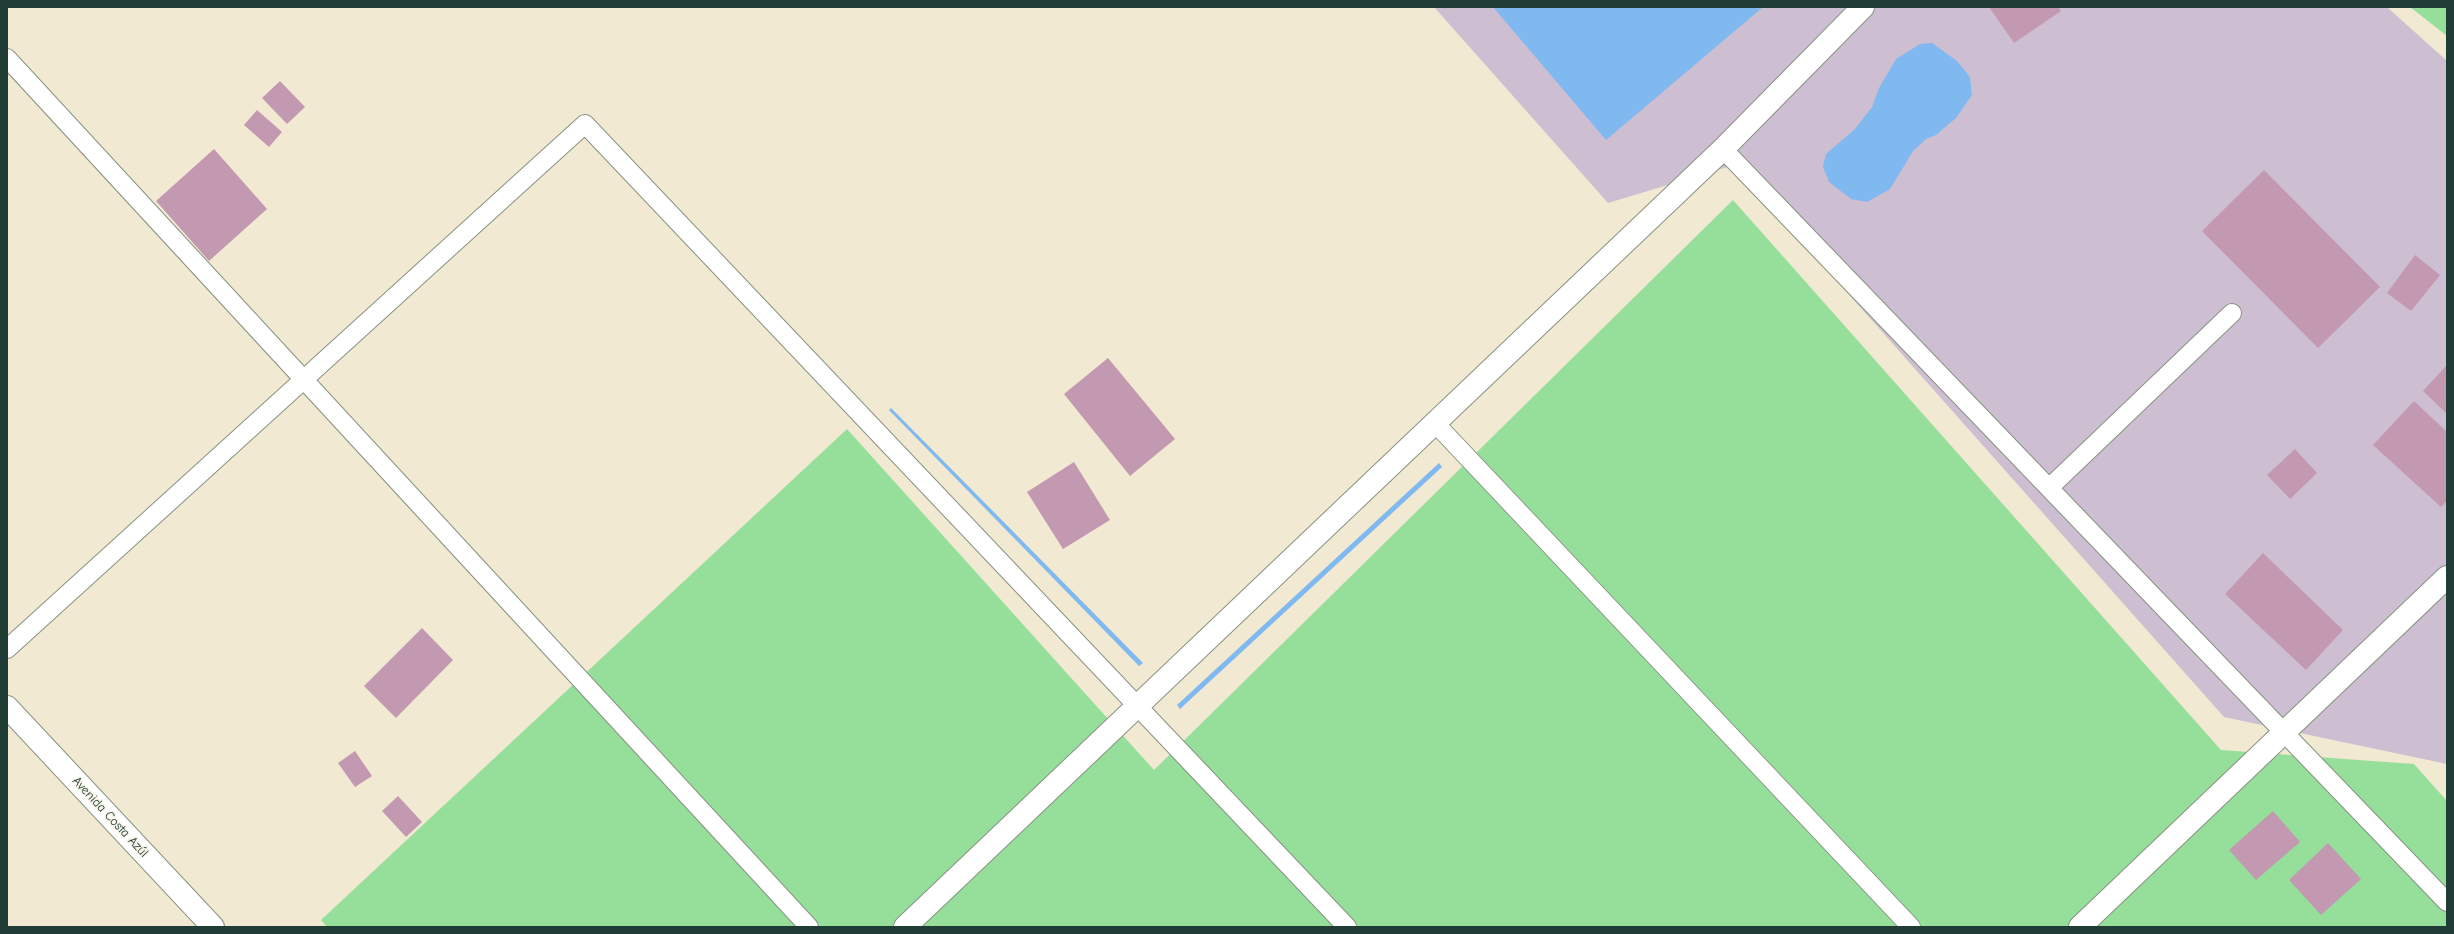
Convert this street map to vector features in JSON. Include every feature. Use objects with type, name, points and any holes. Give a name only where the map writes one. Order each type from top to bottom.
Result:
[{"type":"street","points":[[905,927],[1723,149],[1863,7]]},
{"type":"street","points":[[2080,927],[2447,577]]},
{"type":"street","name":"Avenida Costa Azúl","points":[[7,707],[213,927]]},
{"type":"lane","points":[[7,58],[809,927]]},
{"type":"lane","points":[[7,650],[303,379],[585,124],[1347,927]]},
{"type":"lane","points":[[1723,149],[2447,902]]},
{"type":"lane","points":[[2049,488],[2232,314]]},
{"type":"lane","points":[[1435,423],[1912,927]]},
{"type":"shaded area","points":[[1434,7],[2387,7],[2447,61],[2447,764],[2224,717],[1734,165],[1608,203]]},
{"type":"green space","points":[[2410,7],[2447,7],[2447,36]]},
{"type":"green space","points":[[1733,200],[2221,750],[2414,764],[2447,801],[2447,927],[327,927],[321,920],[847,429],[1154,770]]},
{"type":"water","points":[[1493,7],[1763,7],[1606,140]]},
{"type":"water","points":[[1932,43],[1957,61],[1970,77],[1972,95],[1956,118],[1936,135],[1926,139],[1913,151],[1890,189],[1867,202],[1851,199],[1829,182],[1823,167],[1826,154],[1855,129],[1872,107],[1879,88],[1896,59],[1920,44]]},
{"type":"water","points":[[891,408],[1143,663],[1139,666],[889,410]]},
{"type":"water","points":[[1439,463],[1442,467],[1180,709],[1177,705]]},
{"type":"building","points":[[1989,7],[2058,7],[2061,11],[2014,43]]},
{"type":"building","points":[[280,81],[305,107],[287,124],[262,98]]},
{"type":"building","points":[[257,110],[282,132],[269,147],[244,125]]},
{"type":"building","points":[[214,149],[267,209],[209,261],[156,201]]},
{"type":"building","points":[[2264,170],[2380,287],[2318,348],[2202,231]]},
{"type":"building","points":[[2415,255],[2440,275],[2411,311],[2387,293]]},
{"type":"building","points":[[1108,358],[1175,439],[1130,476],[1064,394]]},
{"type":"building","points":[[2447,365],[2447,414],[2423,391]]},
{"type":"building","points":[[2414,401],[2447,432],[2447,501],[2441,507],[2373,445]]},
{"type":"building","points":[[2295,449],[2317,473],[2290,499],[2267,475]]},
{"type":"building","points":[[1074,462],[1110,520],[1063,549],[1027,492]]},
{"type":"building","points":[[2263,553],[2343,630],[2306,670],[2225,594]]},
{"type":"building","points":[[422,628],[453,660],[396,718],[364,686]]},
{"type":"building","points":[[355,751],[372,776],[355,787],[338,763]]},
{"type":"building","points":[[398,796],[422,822],[406,837],[382,811]]},
{"type":"building","points":[[2273,811],[2300,842],[2256,880],[2229,850]]},
{"type":"building","points":[[2328,843],[2361,879],[2321,915],[2289,880]]}]
